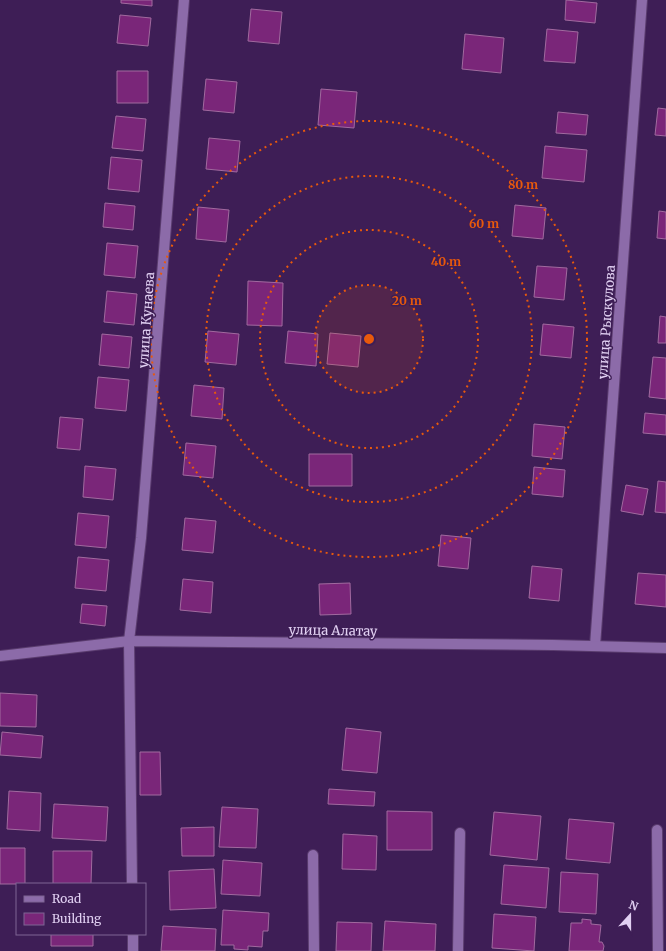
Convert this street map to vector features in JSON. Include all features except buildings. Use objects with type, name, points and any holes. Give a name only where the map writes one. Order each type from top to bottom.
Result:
[{"type":"street","name":"улица Кунаева","points":[[132,883],[129,641],[142,530],[184,0]]},
{"type":"street","name":"улица Рыскулова","points":[[595,646],[642,0]]},
{"type":"street","name":"улица Алатау","points":[[0,656],[129,641],[666,648]]},
{"type":"street","points":[[657,830],[658,951]]},
{"type":"street","points":[[458,951],[460,833]]},
{"type":"street","points":[[313,855],[314,951]]},
{"type":"street","points":[[133,935],[133,951]]}]
